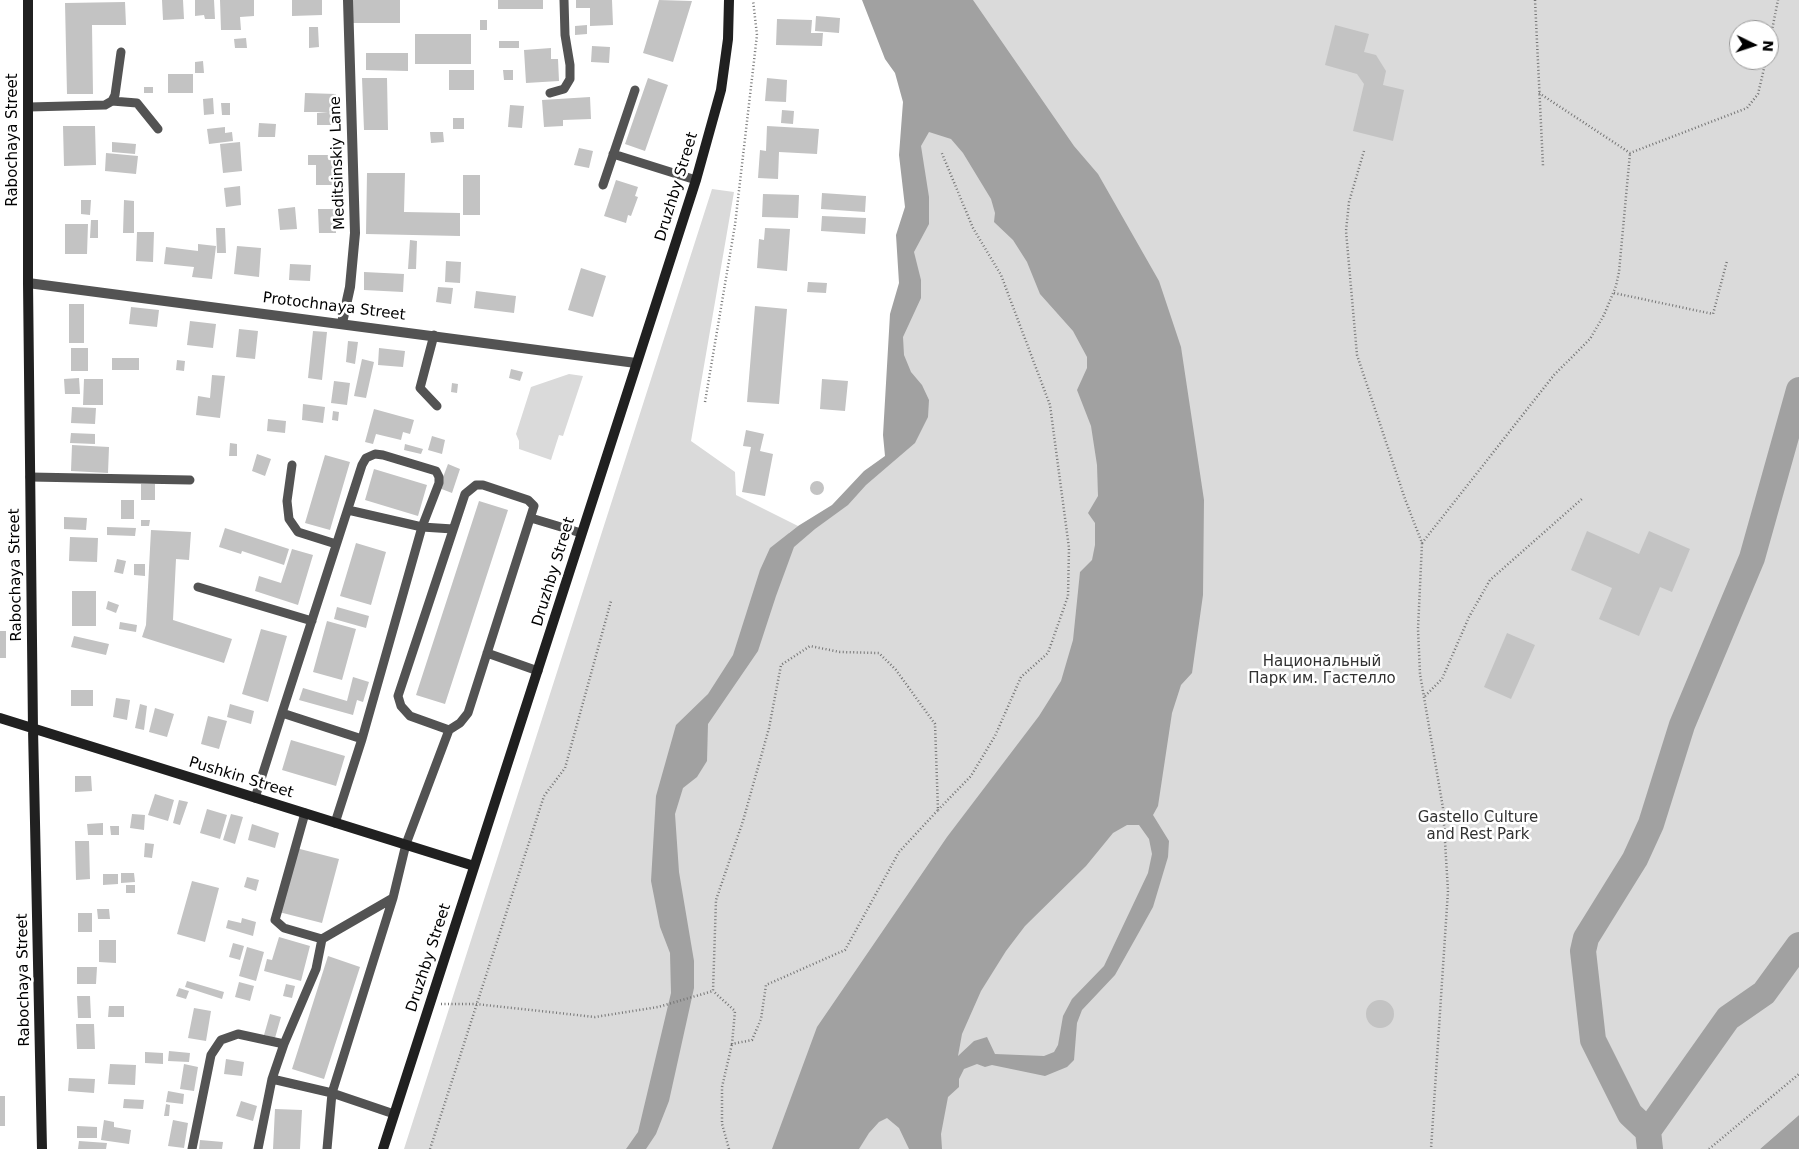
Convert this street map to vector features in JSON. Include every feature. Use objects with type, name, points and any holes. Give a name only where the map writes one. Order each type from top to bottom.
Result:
[{"type":"main road","name":"Rabochaya Street","points":[[28,0],[28,283],[33,729],[42,1149]]},
{"type":"main road","name":"Druzhby Street","points":[[383,1149],[696,180],[721,90],[728,39],[729,0]]},
{"type":"main road","name":"Pushkin Street","points":[[0,718],[474,866]]},
{"type":"street","name":"Meditsinskiy Lane","points":[[342,323],[350,287],[355,233],[348,0]]},
{"type":"street","name":"Protochnaya Street","points":[[28,283],[636,363]]},
{"type":"lane","points":[[550,93],[564,89],[570,79],[570,65],[565,35],[564,0]]},
{"type":"lane","points":[[112,101],[115,95],[120,52]]},
{"type":"lane","points":[[603,185],[635,90]]},
{"type":"lane","points":[[29,107],[99,107],[112,101],[137,103],[158,129]]},
{"type":"lane","points":[[613,154],[696,180]]},
{"type":"lane","points":[[434,335],[420,388],[437,406]]},
{"type":"lane","points":[[255,798],[336,544],[366,458],[375,454],[383,454],[430,468],[436,471],[439,483],[422,527],[362,739],[335,823]]},
{"type":"lane","points":[[292,465],[287,501],[289,519],[298,532],[336,544]]},
{"type":"lane","points":[[30,477],[190,480]]},
{"type":"lane","points":[[327,1149],[332,1093],[393,898],[406,844],[449,730],[460,723],[468,713],[534,506],[528,500],[483,485],[476,485],[465,494],[398,696],[401,706],[410,716],[449,730]]},
{"type":"lane","points":[[348,510],[422,527],[453,530]]},
{"type":"lane","points":[[531,518],[582,533]]},
{"type":"lane","points":[[198,587],[312,621]]},
{"type":"lane","points":[[487,654],[538,671]]},
{"type":"lane","points":[[282,713],[362,739]]},
{"type":"lane","points":[[305,813],[275,920],[284,928],[322,939],[393,898]]},
{"type":"lane","points":[[258,1149],[272,1079],[284,1044],[316,969],[322,939]]},
{"type":"lane","points":[[192,1149],[211,1055],[221,1040],[238,1034],[284,1044]]},
{"type":"lane","points":[[272,1079],[332,1093],[394,1114]]},
{"type":"path","points":[[705,402],[735,225],[757,35],[753,0]]},
{"type":"path","points":[[1535,0],[1543,166]]},
{"type":"path","points":[[1774,20],[1778,0]]},
{"type":"path","points":[[1630,153],[1748,108],[1758,94],[1764,70]]},
{"type":"path","points":[[1539,92],[1630,153]]},
{"type":"path","points":[[732,1044],[752,1040],[761,1019],[766,985],[845,950],[899,852],[971,776],[995,736],[1021,677],[1048,652],[1068,596],[1069,548],[1050,405],[1001,274],[973,228],[941,151]]},
{"type":"path","points":[[1364,151],[1349,202],[1346,232],[1357,355],[1404,499],[1422,542],[1418,629],[1420,674],[1443,808],[1448,891],[1431,1149]]},
{"type":"path","points":[[1422,542],[1554,375],[1590,339],[1604,315],[1614,293],[1619,272],[1630,153]]},
{"type":"path","points":[[1614,293],[1713,314],[1727,261]]},
{"type":"path","points":[[1424,697],[1442,678],[1469,617],[1490,580],[1583,498]]},
{"type":"path","points":[[430,1149],[544,796],[565,768],[610,600]]},
{"type":"path","points":[[729,1149],[722,1124],[722,1087],[732,1044],[735,1011],[713,991],[716,900],[743,821],[768,728],[782,665],[810,646],[840,652],[879,653],[896,670],[935,724],[938,810]]},
{"type":"path","points":[[430,1004],[476,1004],[594,1017],[658,1007],[713,991]]},
{"type":"path","points":[[1709,1149],[1799,1074]]},
{"type":"green space","name":"Gastello Culture and Rest Park","points":[[878,0],[1799,0],[1799,1115],[1760,1149],[404,1149],[712,189],[734,192],[691,441],[735,472],[736,495],[798,526],[789,533],[796,537],[892,462],[912,96]]},
{"type":"green space","points":[[569,374],[583,376],[563,436],[559,435],[551,460],[519,449],[519,441],[516,434],[531,387]]},
{"type":"shaded area","points":[[862,0],[973,0],[1074,146],[1098,174],[1159,281],[1181,347],[1204,500],[1203,595],[1192,673],[1181,685],[1172,713],[1158,806],[1153,815],[1169,841],[1168,857],[1153,907],[1115,975],[1082,1010],[1077,1023],[1074,1060],[1067,1067],[1045,1076],[992,1065],[985,1067],[977,1064],[964,1069],[959,1079],[959,1087],[948,1097],[941,1134],[942,1149],[909,1149],[899,1128],[887,1118],[879,1122],[869,1133],[859,1149],[772,1149],[817,1027],[947,837],[1039,716],[1061,681],[1073,640],[1080,572],[1092,560],[1095,545],[1095,523],[1088,513],[1098,496],[1097,465],[1091,426],[1077,390],[1087,368],[1087,357],[1073,331],[1040,294],[1027,262],[1013,240],[994,222],[995,213],[991,199],[963,153],[951,139],[929,132],[921,146],[929,197],[929,224],[914,252],[921,280],[921,298],[903,337],[904,355],[911,372],[922,385],[929,400],[928,417],[915,443],[866,485],[848,505],[794,547],[758,651],[708,724],[707,761],[697,777],[683,788],[675,814],[679,872],[694,961],[694,988],[669,1101],[656,1134],[646,1149],[626,1149],[638,1132],[671,993],[670,953],[660,927],[651,881],[656,796],[676,725],[708,694],[733,655],[760,570],[770,548],[798,526],[832,505],[864,471],[885,456],[883,435],[890,314],[899,283],[896,235],[905,207],[899,155],[903,102],[895,73],[885,59]],"holes":[[[1127,825],[1139,825],[1149,839],[1152,854],[1148,873],[1104,966],[1072,999],[1063,1016],[1058,1045],[1054,1052],[1044,1056],[995,1054],[987,1037],[974,1041],[958,1056],[962,1034],[981,991],[1006,951],[1025,926],[1086,866],[1113,833]]]},
{"type":"shaded area","points":[[1799,1115],[1799,1149],[1760,1149]]},
{"type":"building","points":[[162,0],[183,0],[184,19],[163,20]]},
{"type":"building","points":[[195,0],[214,0],[215,19],[205,19],[204,15],[195,16]]},
{"type":"building","points":[[220,0],[254,0],[254,16],[240,17],[241,30],[221,30]]},
{"type":"building","points":[[292,0],[322,0],[322,15],[292,16]]},
{"type":"building","points":[[352,0],[400,0],[400,23],[353,23]]},
{"type":"building","points":[[498,0],[543,0],[543,9],[498,9]]},
{"type":"building","points":[[576,0],[612,0],[613,25],[590,26],[590,8],[576,8]]},
{"type":"building","points":[[659,0],[692,1],[673,62],[643,53]]},
{"type":"building","points":[[125,2],[126,25],[92,25],[93,94],[67,94],[65,3]]},
{"type":"building","points":[[816,16],[840,18],[839,33],[815,31]]},
{"type":"building","points":[[777,19],[812,20],[811,33],[823,33],[822,46],[776,45]]},
{"type":"building","points":[[480,20],[487,20],[487,30],[480,30]]},
{"type":"building","points":[[587,25],[587,34],[575,35],[575,26]]},
{"type":"building","points":[[1335,25],[1369,34],[1364,52],[1376,55],[1386,71],[1383,85],[1404,90],[1393,141],[1353,131],[1364,84],[1357,74],[1325,65]]},
{"type":"building","points":[[309,27],[318,27],[319,47],[309,48]]},
{"type":"building","points":[[415,34],[471,34],[471,64],[415,64]]},
{"type":"building","points":[[246,38],[247,48],[235,48],[234,39]]},
{"type":"building","points":[[499,41],[519,41],[519,48],[499,48]]},
{"type":"building","points":[[592,46],[610,47],[609,63],[591,62]]},
{"type":"building","points":[[551,48],[551,59],[558,59],[559,81],[526,83],[524,50]]},
{"type":"building","points":[[366,53],[408,53],[408,71],[366,70]]},
{"type":"building","points":[[203,61],[204,73],[195,73],[195,62]]},
{"type":"building","points":[[449,70],[474,70],[474,90],[449,90]]},
{"type":"building","points":[[503,70],[513,70],[513,80],[504,80]]},
{"type":"building","points":[[168,74],[193,74],[193,93],[168,93]]},
{"type":"building","points":[[362,78],[387,78],[388,130],[364,130]]},
{"type":"building","points":[[648,78],[668,85],[645,151],[625,144]]},
{"type":"building","points":[[767,78],[787,80],[786,102],[765,101]]},
{"type":"building","points":[[144,87],[153,87],[153,93],[144,93]]},
{"type":"building","points":[[305,93],[336,94],[338,125],[317,125],[317,113],[328,112],[304,112]]},
{"type":"building","points":[[590,97],[591,119],[563,120],[563,126],[544,127],[542,100]]},
{"type":"building","points":[[213,98],[214,114],[204,115],[203,99]]},
{"type":"building","points":[[221,103],[230,103],[230,115],[222,115]]},
{"type":"building","points":[[510,105],[524,106],[522,128],[508,127]]},
{"type":"building","points":[[782,110],[794,111],[793,124],[781,123]]},
{"type":"building","points":[[453,118],[464,118],[464,129],[453,129]]},
{"type":"building","points":[[259,123],[276,124],[275,137],[258,137]]},
{"type":"building","points":[[63,126],[95,126],[96,165],[64,166]]},
{"type":"building","points":[[767,126],[819,129],[817,154],[779,152],[778,179],[758,178],[760,150],[766,151]]},
{"type":"building","points":[[225,127],[225,133],[232,132],[233,141],[209,144],[207,129]]},
{"type":"building","points":[[430,132],[443,132],[444,142],[431,143]]},
{"type":"building","points":[[112,142],[136,144],[135,154],[112,152]]},
{"type":"building","points":[[240,142],[242,171],[223,173],[220,144]]},
{"type":"building","points":[[579,148],[593,151],[589,168],[574,165]]},
{"type":"building","points":[[106,153],[138,156],[136,174],[105,171]]},
{"type":"building","points":[[308,155],[336,155],[337,185],[316,185],[316,165],[308,165]]},
{"type":"building","points":[[367,173],[405,173],[404,212],[460,213],[460,236],[366,234]]},
{"type":"building","points":[[463,175],[480,175],[480,215],[463,215]]},
{"type":"building","points":[[616,180],[638,187],[635,196],[638,197],[631,216],[628,215],[626,223],[604,216]]},
{"type":"building","points":[[240,186],[241,205],[226,207],[224,188]]},
{"type":"building","points":[[822,193],[866,196],[865,212],[821,209]]},
{"type":"building","points":[[763,194],[799,195],[798,218],[762,217]]},
{"type":"building","points":[[81,200],[91,200],[90,215],[81,214]]},
{"type":"building","points":[[124,200],[134,201],[134,233],[123,233]]},
{"type":"building","points":[[295,207],[297,229],[280,230],[278,209]]},
{"type":"building","points":[[318,209],[335,209],[336,233],[319,233]]},
{"type":"building","points":[[822,216],[866,218],[865,234],[821,231]]},
{"type":"building","points":[[91,220],[98,220],[98,238],[90,238]]},
{"type":"building","points":[[65,224],[88,224],[87,254],[65,254]]},
{"type":"building","points":[[216,228],[225,228],[226,253],[217,253]]},
{"type":"building","points":[[765,228],[790,229],[787,271],[757,268],[759,239],[764,240]]},
{"type":"building","points":[[137,232],[154,232],[153,262],[136,261]]},
{"type":"building","points":[[410,240],[417,241],[416,269],[408,269]]},
{"type":"building","points":[[198,244],[216,246],[212,279],[192,277],[194,267],[164,264],[166,247],[198,251]]},
{"type":"building","points":[[237,246],[261,248],[259,277],[234,274]]},
{"type":"building","points":[[446,261],[461,262],[460,283],[445,282]]},
{"type":"building","points":[[290,264],[311,265],[310,281],[289,280]]},
{"type":"building","points":[[581,268],[606,276],[593,317],[568,310]]},
{"type":"building","points":[[364,272],[404,274],[403,292],[364,290]]},
{"type":"building","points":[[808,282],[827,283],[826,293],[807,292]]},
{"type":"building","points":[[438,287],[453,288],[451,304],[436,302]]},
{"type":"building","points":[[476,291],[516,296],[514,313],[474,308]]},
{"type":"building","points":[[69,304],[84,304],[84,343],[69,343]]},
{"type":"building","points":[[755,306],[787,309],[779,404],[747,402]]},
{"type":"building","points":[[131,307],[159,310],[157,327],[129,324]]},
{"type":"building","points":[[190,321],[216,324],[213,348],[187,345]]},
{"type":"building","points":[[239,329],[258,331],[255,359],[236,357]]},
{"type":"building","points":[[313,331],[327,332],[322,380],[308,378]]},
{"type":"building","points":[[348,341],[358,342],[355,364],[346,362]]},
{"type":"building","points":[[71,348],[88,348],[88,371],[71,371]]},
{"type":"building","points":[[379,348],[405,351],[403,367],[378,365]]},
{"type":"building","points":[[112,358],[139,358],[139,370],[112,370]]},
{"type":"building","points":[[362,359],[374,362],[366,398],[354,396]]},
{"type":"building","points":[[177,360],[185,361],[184,371],[176,370]]},
{"type":"building","points":[[511,369],[523,372],[520,381],[509,378]]},
{"type":"building","points":[[212,375],[225,376],[220,418],[196,415],[198,396],[210,398]]},
{"type":"building","points":[[79,378],[80,394],[65,394],[64,379]]},
{"type":"building","points":[[84,379],[103,379],[103,405],[83,405]]},
{"type":"building","points":[[822,379],[848,381],[845,411],[820,409]]},
{"type":"building","points":[[334,381],[350,383],[347,405],[331,403]]},
{"type":"building","points":[[452,383],[458,384],[457,393],[451,392]]},
{"type":"building","points":[[303,404],[325,407],[323,423],[302,420]]},
{"type":"building","points":[[72,407],[96,408],[95,424],[71,423]]},
{"type":"building","points":[[374,409],[414,420],[410,434],[403,432],[401,440],[376,434],[373,444],[365,442]]},
{"type":"building","points":[[333,411],[339,412],[338,421],[332,420]]},
{"type":"building","points":[[268,419],[286,421],[285,433],[267,431]]},
{"type":"building","points":[[746,430],[764,434],[760,451],[773,454],[765,496],[742,492],[751,447],[743,446]]},
{"type":"building","points":[[71,433],[95,434],[95,444],[70,443]]},
{"type":"building","points":[[432,436],[445,440],[442,454],[428,450]]},
{"type":"building","points":[[230,443],[237,444],[237,456],[229,456]]},
{"type":"building","points":[[405,444],[423,449],[421,454],[404,450]]},
{"type":"building","points":[[72,445],[109,447],[108,473],[71,471]]},
{"type":"building","points":[[257,454],[271,459],[265,476],[252,471]]},
{"type":"building","points":[[325,455],[350,462],[330,530],[305,523]]},
{"type":"building","points":[[448,464],[460,469],[452,493],[439,488]]},
{"type":"building","points":[[374,469],[427,485],[418,516],[365,500]]},
{"type":"building","points":[[817,481],[822,483],[824,488],[822,493],[817,495],[812,493],[810,488],[812,483]]},
{"type":"building","points":[[141,484],[155,484],[155,500],[141,500]]},
{"type":"building","points":[[121,500],[134,500],[134,519],[121,519]]},
{"type":"building","points":[[479,501],[508,510],[445,704],[416,695]]},
{"type":"building","points":[[64,517],[87,518],[86,530],[64,529]]},
{"type":"building","points":[[141,520],[150,520],[149,526],[141,526]]},
{"type":"building","points":[[107,527],[136,528],[135,536],[107,535]]},
{"type":"building","points":[[225,528],[289,549],[284,565],[242,551],[241,554],[219,547]]},
{"type":"building","points":[[151,530],[191,532],[189,560],[176,559],[173,620],[232,639],[224,663],[142,637],[146,625]]},
{"type":"building","points":[[1587,531],[1639,554],[1649,531],[1690,549],[1672,592],[1660,587],[1639,636],[1599,619],[1612,588],[1571,570]]},
{"type":"building","points":[[70,537],[98,538],[97,562],[69,561]]},
{"type":"building","points":[[356,543],[386,552],[371,605],[340,596]]},
{"type":"building","points":[[292,549],[313,555],[298,605],[255,591],[259,576],[281,583]]},
{"type":"building","points":[[117,559],[126,561],[123,574],[114,572]]},
{"type":"building","points":[[134,564],[145,564],[145,576],[134,575]]},
{"type":"building","points":[[72,591],[96,591],[96,626],[72,626]]},
{"type":"building","points":[[108,601],[119,605],[116,613],[106,609]]},
{"type":"building","points":[[337,607],[369,616],[366,628],[334,619]]},
{"type":"building","points":[[327,621],[356,629],[342,680],[313,672]]},
{"type":"building","points":[[120,622],[137,625],[136,632],[119,629]]},
{"type":"building","points":[[261,629],[287,636],[268,702],[242,694]]},
{"type":"building","points":[[0,631],[6,631],[6,658],[0,658]]},
{"type":"building","points":[[1507,633],[1535,645],[1511,699],[1484,687]]},
{"type":"building","points":[[74,636],[109,644],[106,655],[71,647]]},
{"type":"building","points":[[353,677],[369,682],[363,702],[357,700],[353,715],[299,700],[303,688],[347,701]]},
{"type":"building","points":[[71,690],[93,690],[93,706],[71,706]]},
{"type":"building","points":[[116,698],[130,700],[127,720],[113,717]]},
{"type":"building","points":[[140,704],[147,706],[144,730],[135,728]]},
{"type":"building","points":[[230,704],[254,711],[251,724],[227,717]]},
{"type":"building","points":[[155,708],[174,714],[167,737],[149,732]]},
{"type":"building","points":[[208,716],[227,721],[219,749],[201,744]]},
{"type":"building","points":[[291,740],[345,756],[336,786],[282,770]]},
{"type":"building","points":[[75,776],[91,776],[92,791],[75,792]]},
{"type":"building","points":[[155,794],[174,800],[168,821],[148,815]]},
{"type":"building","points":[[179,800],[188,802],[180,825],[173,823]]},
{"type":"building","points":[[207,809],[227,815],[220,839],[200,833]]},
{"type":"building","points":[[132,814],[145,815],[144,830],[130,828]]},
{"type":"building","points":[[231,814],[243,817],[235,844],[223,840]]},
{"type":"building","points":[[103,823],[103,835],[88,835],[87,824]]},
{"type":"building","points":[[252,824],[279,833],[275,848],[248,840]]},
{"type":"building","points":[[110,826],[119,826],[119,835],[111,835]]},
{"type":"building","points":[[75,841],[89,841],[90,879],[76,880]]},
{"type":"building","points":[[145,843],[154,844],[152,858],[144,857]]},
{"type":"building","points":[[296,848],[339,859],[322,923],[279,912]]},
{"type":"building","points":[[121,873],[134,873],[135,882],[121,883]]},
{"type":"building","points":[[103,874],[118,874],[118,884],[103,885]]},
{"type":"building","points":[[247,877],[259,880],[256,891],[244,887]]},
{"type":"building","points":[[192,881],[219,888],[205,942],[177,934]]},
{"type":"building","points":[[126,885],[135,885],[135,893],[126,893]]},
{"type":"building","points":[[97,909],[109,909],[110,919],[98,919]]},
{"type":"building","points":[[78,913],[92,913],[92,932],[78,932]]},
{"type":"building","points":[[242,918],[256,922],[253,936],[226,928],[228,920],[241,923]]},
{"type":"building","points":[[279,937],[310,946],[301,981],[264,971],[267,959],[272,960]]},
{"type":"building","points":[[99,940],[116,940],[116,963],[99,962]]},
{"type":"building","points":[[233,943],[244,946],[240,960],[229,957]]},
{"type":"building","points":[[247,947],[264,952],[256,981],[239,976]]},
{"type":"building","points":[[328,956],[360,967],[324,1079],[292,1069]]},
{"type":"building","points":[[77,967],[97,967],[96,984],[77,984]]},
{"type":"building","points":[[187,981],[224,992],[222,999],[185,987]]},
{"type":"building","points":[[239,982],[254,986],[250,1001],[235,997]]},
{"type":"building","points":[[286,984],[295,986],[292,998],[283,996]]},
{"type":"building","points":[[179,988],[189,991],[186,999],[176,996]]},
{"type":"building","points":[[77,996],[90,996],[91,1018],[78,1018]]},
{"type":"building","points":[[1380,1000],[1390,1004],[1394,1014],[1390,1024],[1380,1028],[1370,1024],[1366,1014],[1370,1004]]},
{"type":"building","points":[[109,1006],[124,1006],[124,1017],[108,1017]]},
{"type":"building","points":[[194,1008],[211,1011],[206,1041],[188,1038]]},
{"type":"building","points":[[270,1014],[281,1017],[275,1038],[264,1035]]},
{"type":"building","points":[[76,1024],[94,1024],[95,1049],[77,1049]]},
{"type":"building","points":[[169,1051],[190,1053],[189,1062],[168,1061]]},
{"type":"building","points":[[145,1052],[163,1053],[163,1064],[145,1063]]},
{"type":"building","points":[[226,1059],[244,1062],[242,1076],[224,1074]]},
{"type":"building","points":[[110,1064],[136,1065],[135,1085],[108,1084]]},
{"type":"building","points":[[184,1064],[198,1067],[194,1091],[180,1089]]},
{"type":"building","points":[[69,1078],[95,1079],[94,1093],[68,1091]]},
{"type":"building","points":[[168,1091],[184,1094],[183,1104],[166,1102]]},
{"type":"building","points":[[0,1096],[5,1096],[5,1126],[0,1126]]},
{"type":"building","points":[[124,1099],[144,1100],[143,1109],[123,1108]]},
{"type":"building","points":[[241,1101],[257,1106],[253,1121],[236,1116]]},
{"type":"building","points":[[166,1104],[170,1105],[169,1116],[164,1116]]},
{"type":"building","points":[[275,1109],[302,1110],[300,1149],[273,1149]]},
{"type":"building","points":[[104,1120],[114,1122],[114,1127],[131,1130],[129,1144],[101,1140]]},
{"type":"building","points":[[173,1120],[188,1123],[184,1148],[168,1146]]},
{"type":"building","points":[[77,1126],[97,1127],[97,1138],[77,1138]]},
{"type":"building","points":[[200,1140],[223,1142],[222,1149],[199,1149]]},
{"type":"building","points":[[79,1141],[107,1143],[106,1149],[78,1149]]},
{"type":"waterway","points":[[1650,1149],[1648,1131],[1630,1114],[1593,1040],[1583,951],[1586,938],[1635,859],[1651,824],[1682,725],[1752,558],[1799,390]]},
{"type":"waterway","points":[[1648,1131],[1728,1018],[1764,993],[1799,945]]},
{"type":"park label","name":"Национальный Парк им. Гастелло","points":[[1322,670]]}]
